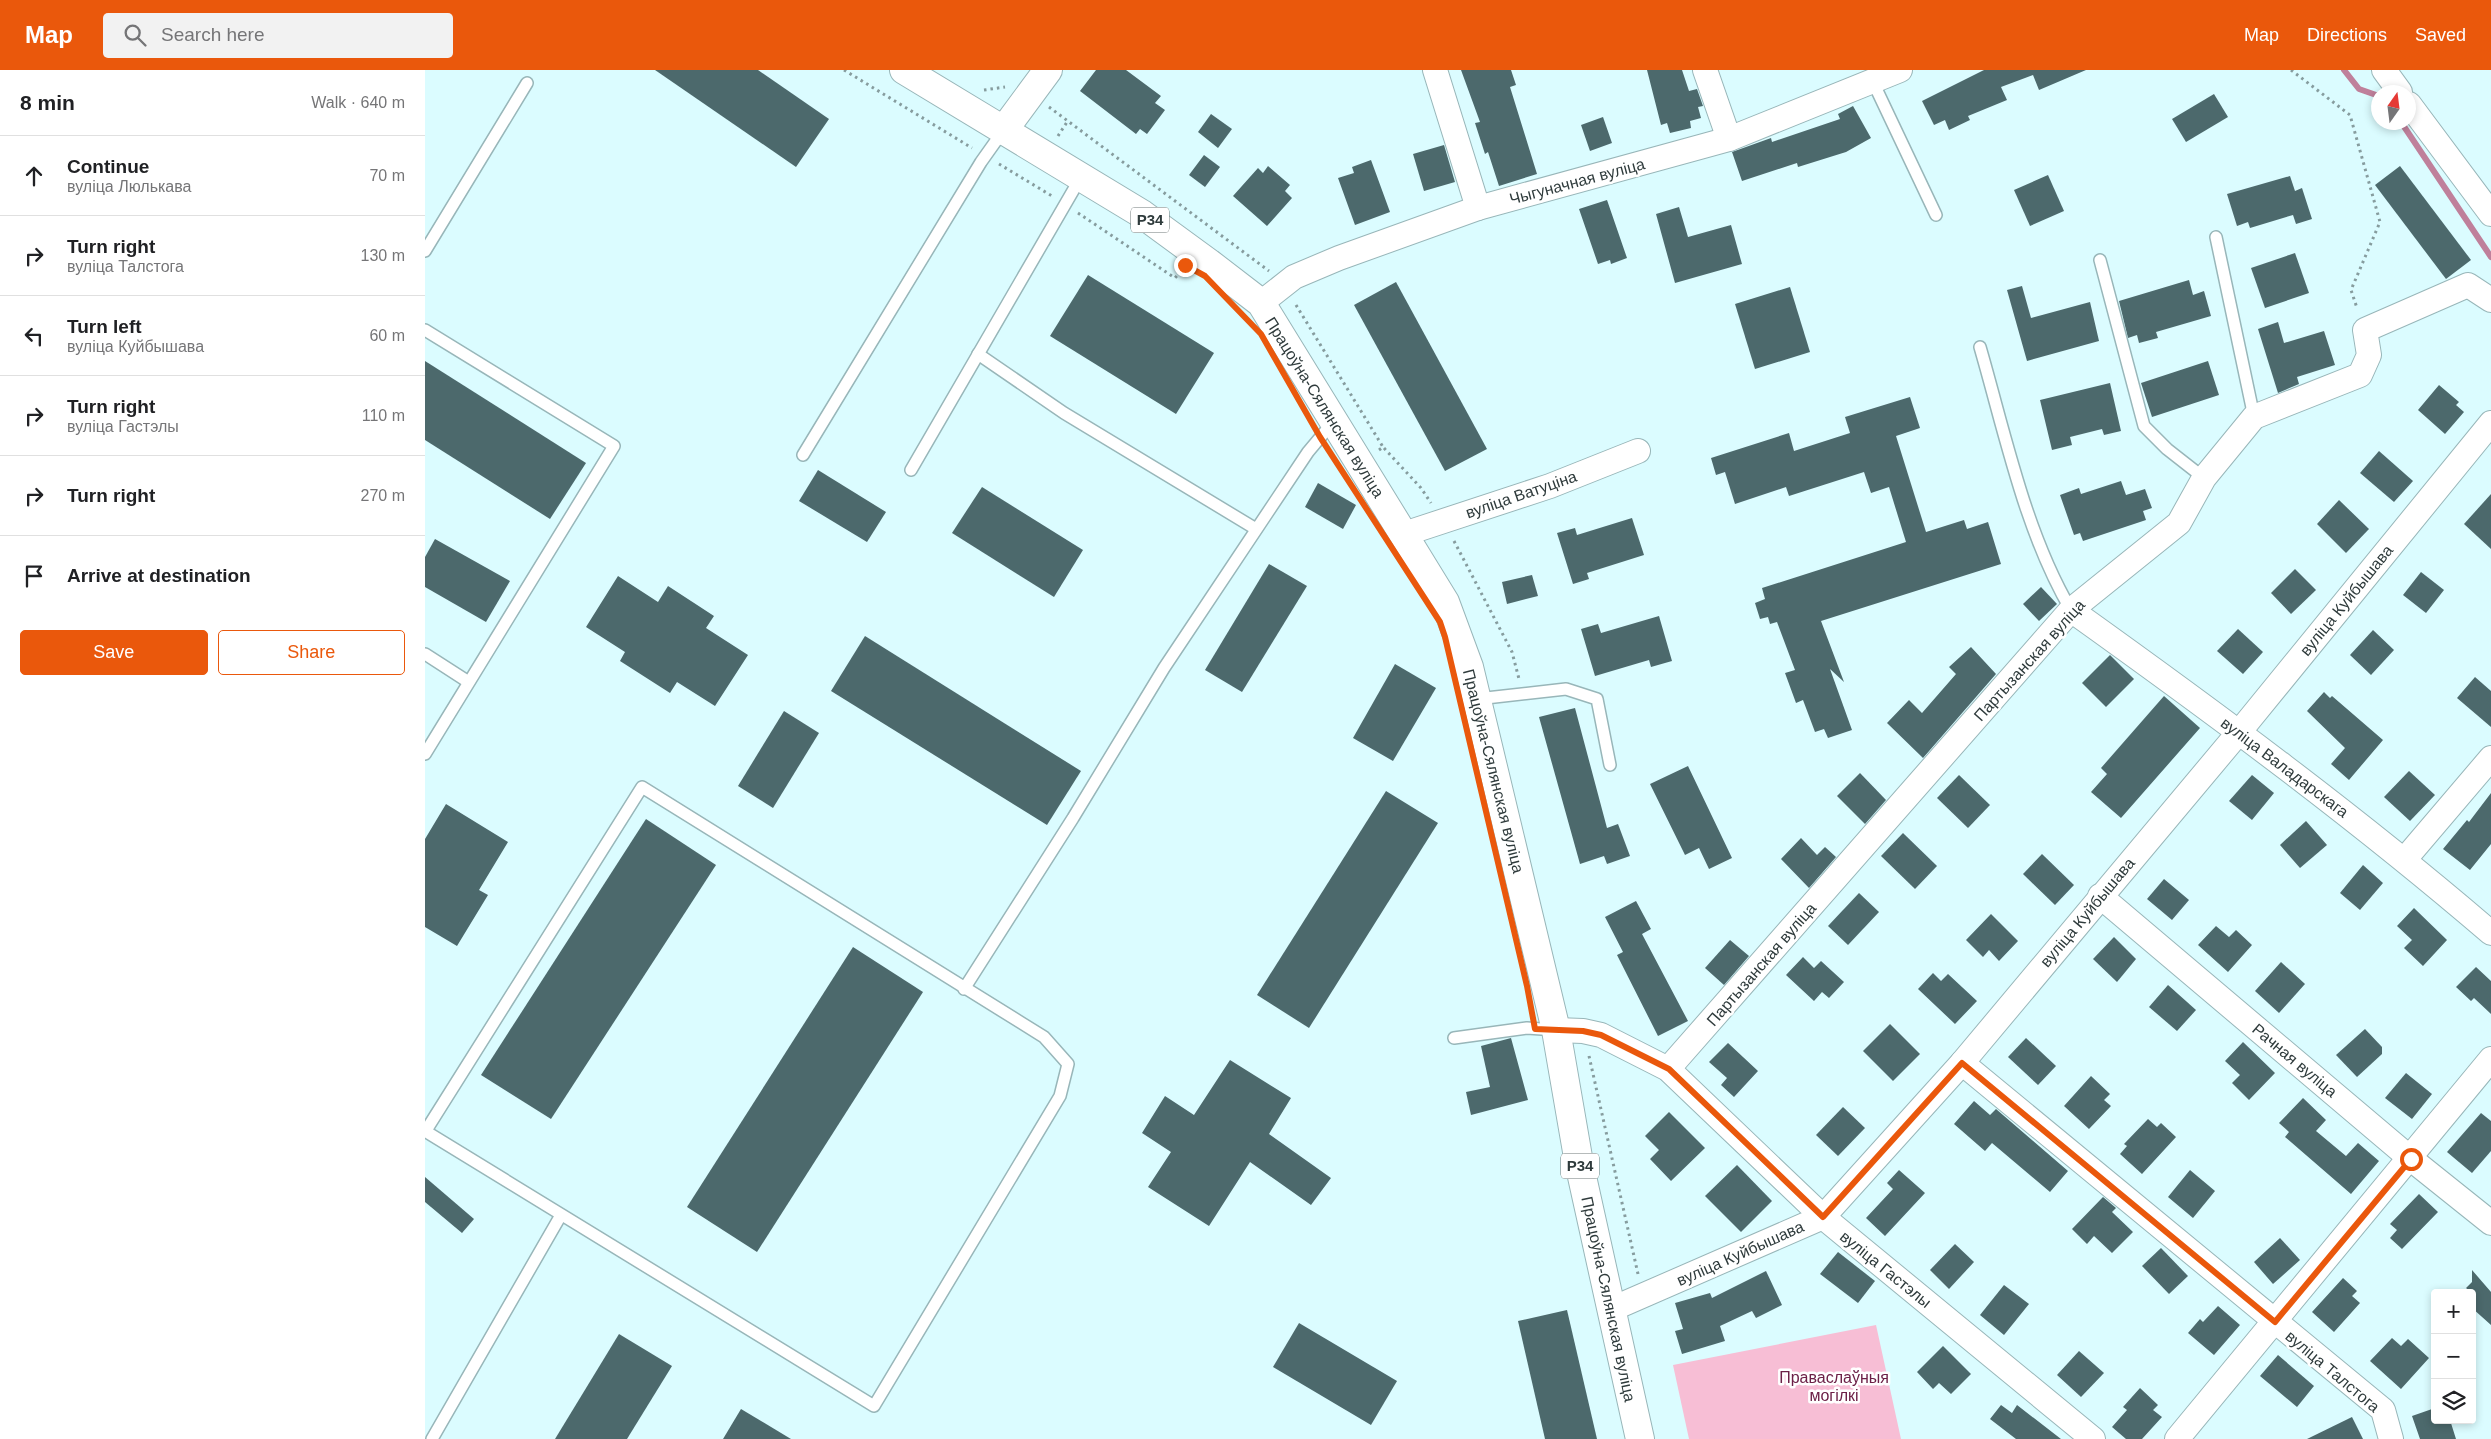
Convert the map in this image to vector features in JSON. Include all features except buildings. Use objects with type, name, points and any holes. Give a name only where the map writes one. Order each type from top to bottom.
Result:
[{"type":"main road","name":"Працоўна-Сялянская вуліца","points":[[904,70],[1142,214],[1261,303],[1445,602],[1469,667],[1556,1030],[1579,1163],[1640,1439]]},
{"type":"main road","points":[[1003,130],[1048,70]]},
{"type":"street","points":[[1435,70],[1478,208]]},
{"type":"street","points":[[1705,70],[1729,139]]},
{"type":"street","name":"Чыгуначная вуліца","points":[[1261,303],[1293,277],[1339,258],[1478,208],[1729,139],[1900,70]]},
{"type":"street","points":[[2383,70],[2395,85]]},
{"type":"street","points":[[2416,113],[2491,214]]},
{"type":"street","points":[[2365,330],[2468,285],[2491,300]]},
{"type":"street","name":"Партызанская вуліца","points":[[1669,1069],[2071,610],[2179,523],[2204,478],[2254,417],[2360,374],[2369,355],[2365,330]]},
{"type":"street","name":"вуліца Куйбышава","points":[[1612,1309],[1823,1217],[1962,1063],[2240,731],[2491,423]]},
{"type":"street","name":"вуліца Ватуціна","points":[[1404,534],[1550,486],[1638,451]]},
{"type":"street","name":"вуліца Валадарскага","points":[[2071,610],[2240,731],[2405,859],[2491,933]]},
{"type":"street","points":[[2405,859],[2491,758]]},
{"type":"street","name":"Рачная вуліца","points":[[2100,896],[2411,1159],[2491,1223]]},
{"type":"street","name":"вуліца Гастэлы","points":[[1556,1030],[1583,1031],[1601,1035],[1669,1069],[1823,1217],[2093,1439]]},
{"type":"street","points":[[2177,1439],[2411,1159],[2491,1059]]},
{"type":"street","name":"вуліца Талстога","points":[[1962,1063],[2383,1410],[2391,1439]]},
{"type":"lane","points":[[425,251],[527,82]]},
{"type":"lane","points":[[1873,82],[1936,215]]},
{"type":"lane","points":[[803,455],[985,156],[1003,130]]},
{"type":"lane","points":[[911,470],[1081,177]]},
{"type":"lane","points":[[2215,237],[2254,417]]},
{"type":"lane","points":[[2100,260],[2144,426],[2167,449],[2204,478]]},
{"type":"lane","points":[[425,330],[613,446],[467,681],[425,754]]},
{"type":"lane","points":[[1979,347],[2036,538],[2057,585],[2071,610]]},
{"type":"lane","points":[[978,354],[1064,413],[1256,529]]},
{"type":"lane","points":[[964,989],[1073,818],[1164,668],[1308,452],[1334,421]]},
{"type":"lane","points":[[425,654],[467,681]]},
{"type":"lane","points":[[1477,699],[1566,689],[1597,699],[1610,765]]},
{"type":"lane","points":[[642,787],[964,989],[1044,1037],[1068,1064],[1060,1096],[874,1406],[425,1132],[642,787]]},
{"type":"lane","points":[[1454,1038],[1527,1028],[1556,1030]]},
{"type":"lane","points":[[432,1439],[561,1215]]},
{"type":"path","points":[[844,70],[1065,204],[1175,278],[1185,265]]},
{"type":"path","points":[[2291,70],[2350,115],[2380,222],[2351,290],[2365,330]]},
{"type":"path","points":[[1360,463],[1383,447],[1421,488],[1443,521],[1513,652],[1522,694]]},
{"type":"path","points":[[1583,1031],[1643,1295]]},
{"type":"green space","name":"Праваслаўныя могілкі","points":[[1876,1325],[1901,1439],[1689,1439],[1673,1365]]},
{"type":"waterway","points":[[2344,70],[2359,89],[2371,93]]},
{"type":"waterway","points":[[2406,130],[2491,257]]},
{"type":"route","points":[[1185,265],[1205,276],[1261,334],[1320,437],[1396,558],[1440,622],[1527,986],[1535,1029],[1583,1031],[1601,1035],[1669,1069],[1823,1217],[1962,1063],[2275,1322],[2411,1159]]}]
